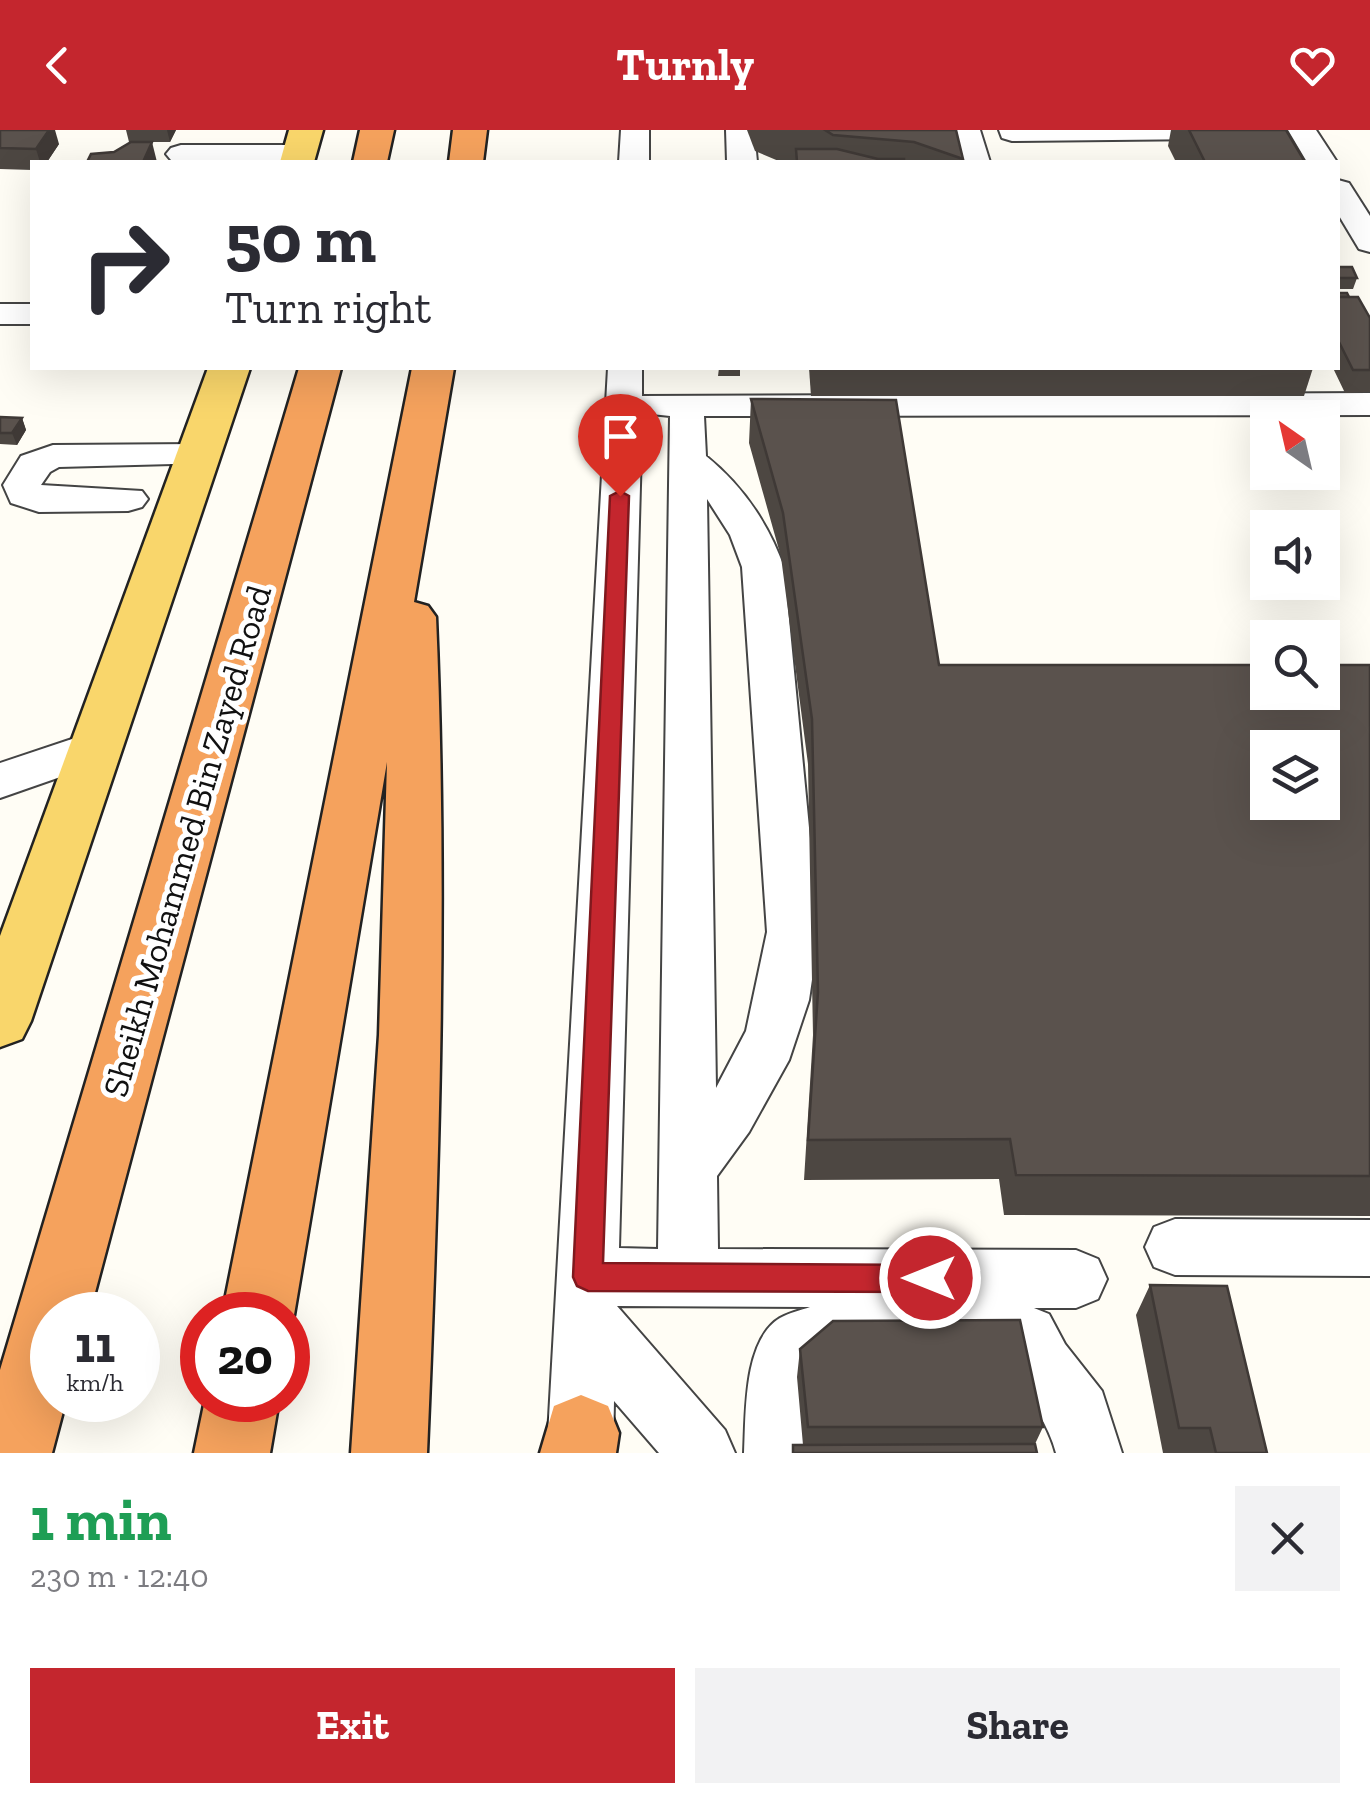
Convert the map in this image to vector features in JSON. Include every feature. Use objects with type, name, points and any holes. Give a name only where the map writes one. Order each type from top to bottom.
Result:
[{"type":"highway","points":[[370,160],[378,130]]},
{"type":"highway","points":[[466,160],[470,130]]},
{"type":"highway","name":"Sheikh Mohammed Bin Zayed Road","points":[[60,1292],[319,370]]},
{"type":"highway","points":[[262,1292],[433,370]]},
{"type":"highway","points":[[389,1453],[410,1102],[416,792],[407,516]]},
{"type":"highway","name":"Sheikh Mohammed Bin Zayed Road","points":[[14,1453],[30,1397]]},
{"type":"highway","points":[[232,1453],[238,1422]]},
{"type":"main road","points":[[0,1021],[228,370]]},
{"type":"street","points":[[634,160],[635,130]]},
{"type":"street","points":[[740,130],[742,160]]},
{"type":"street","points":[[966,130],[974,160]]},
{"type":"street","points":[[1157,160],[1022,160],[1012,131],[1209,130]]},
{"type":"street","points":[[1302,130],[1321,160]]},
{"type":"street","points":[[183,149],[301,149]]},
{"type":"street","points":[[1340,191],[1370,242]]},
{"type":"street","points":[[1340,258],[1370,259]]},
{"type":"street","points":[[0,314],[30,314]]},
{"type":"street","points":[[1324,370],[1351,411]]},
{"type":"street","points":[[624,394],[776,382],[1351,411]]},
{"type":"street","points":[[624,394],[687,439],[744,519],[763,567],[793,932],[789,979],[777,1027],[756,1076],[726,1124],[687,1170]]},
{"type":"street","points":[[580,1446],[624,394]]},
{"type":"street","points":[[687,439],[1250,419]]},
{"type":"street","points":[[687,439],[688,1278]]},
{"type":"street","points":[[128,499],[39,500],[25,495],[22,485],[36,464],[53,456],[198,455]]},
{"type":"street","points":[[0,781],[96,748]]},
{"type":"street","points":[[1175,1247],[1370,1248]]},
{"type":"street","points":[[587,1299],[688,1278],[1076,1279]]},
{"type":"street","points":[[587,1299],[702,1453]]},
{"type":"street","points":[[776,1453],[783,1363],[802,1338],[832,1329],[1007,1328],[1027,1335],[1051,1377],[1072,1400],[1085,1430],[1089,1453]]},
{"type":"building","points":[[0,130],[49,130],[36,149],[0,148]]},
{"type":"building","points":[[825,130],[956,130],[963,159],[914,142],[833,135]]},
{"type":"building","points":[[1189,130],[1286,130],[1304,160],[1204,160]]},
{"type":"building","points":[[131,142],[152,142],[144,160],[88,160],[91,154],[114,152]]},
{"type":"building","points":[[796,149],[837,149],[878,159],[904,159],[904,160],[797,160]]},
{"type":"building","points":[[1340,267],[1352,267],[1357,278],[1340,278]]},
{"type":"building","points":[[1340,297],[1358,297],[1370,318],[1370,370],[1353,370],[1340,344]]},
{"type":"building","points":[[751,399],[896,400],[939,665],[1250,665],[1250,710],[1340,710],[1340,665],[1370,665],[1370,1176],[1016,1175],[1010,1139],[808,1140],[818,992],[812,719],[783,513]]},
{"type":"building","points":[[0,417],[22,418],[12,433],[0,433]]},
{"type":"building","points":[[1150,1285],[1227,1286],[1267,1453],[1216,1453],[1210,1428],[1179,1428]]},
{"type":"building","points":[[1020,1320],[1043,1427],[808,1427],[800,1349],[833,1321]]},
{"type":"building","points":[[1035,1444],[1037,1453],[793,1453],[793,1445]]},
{"type":"route","points":[[620,496],[588,1277],[930,1278]]}]
